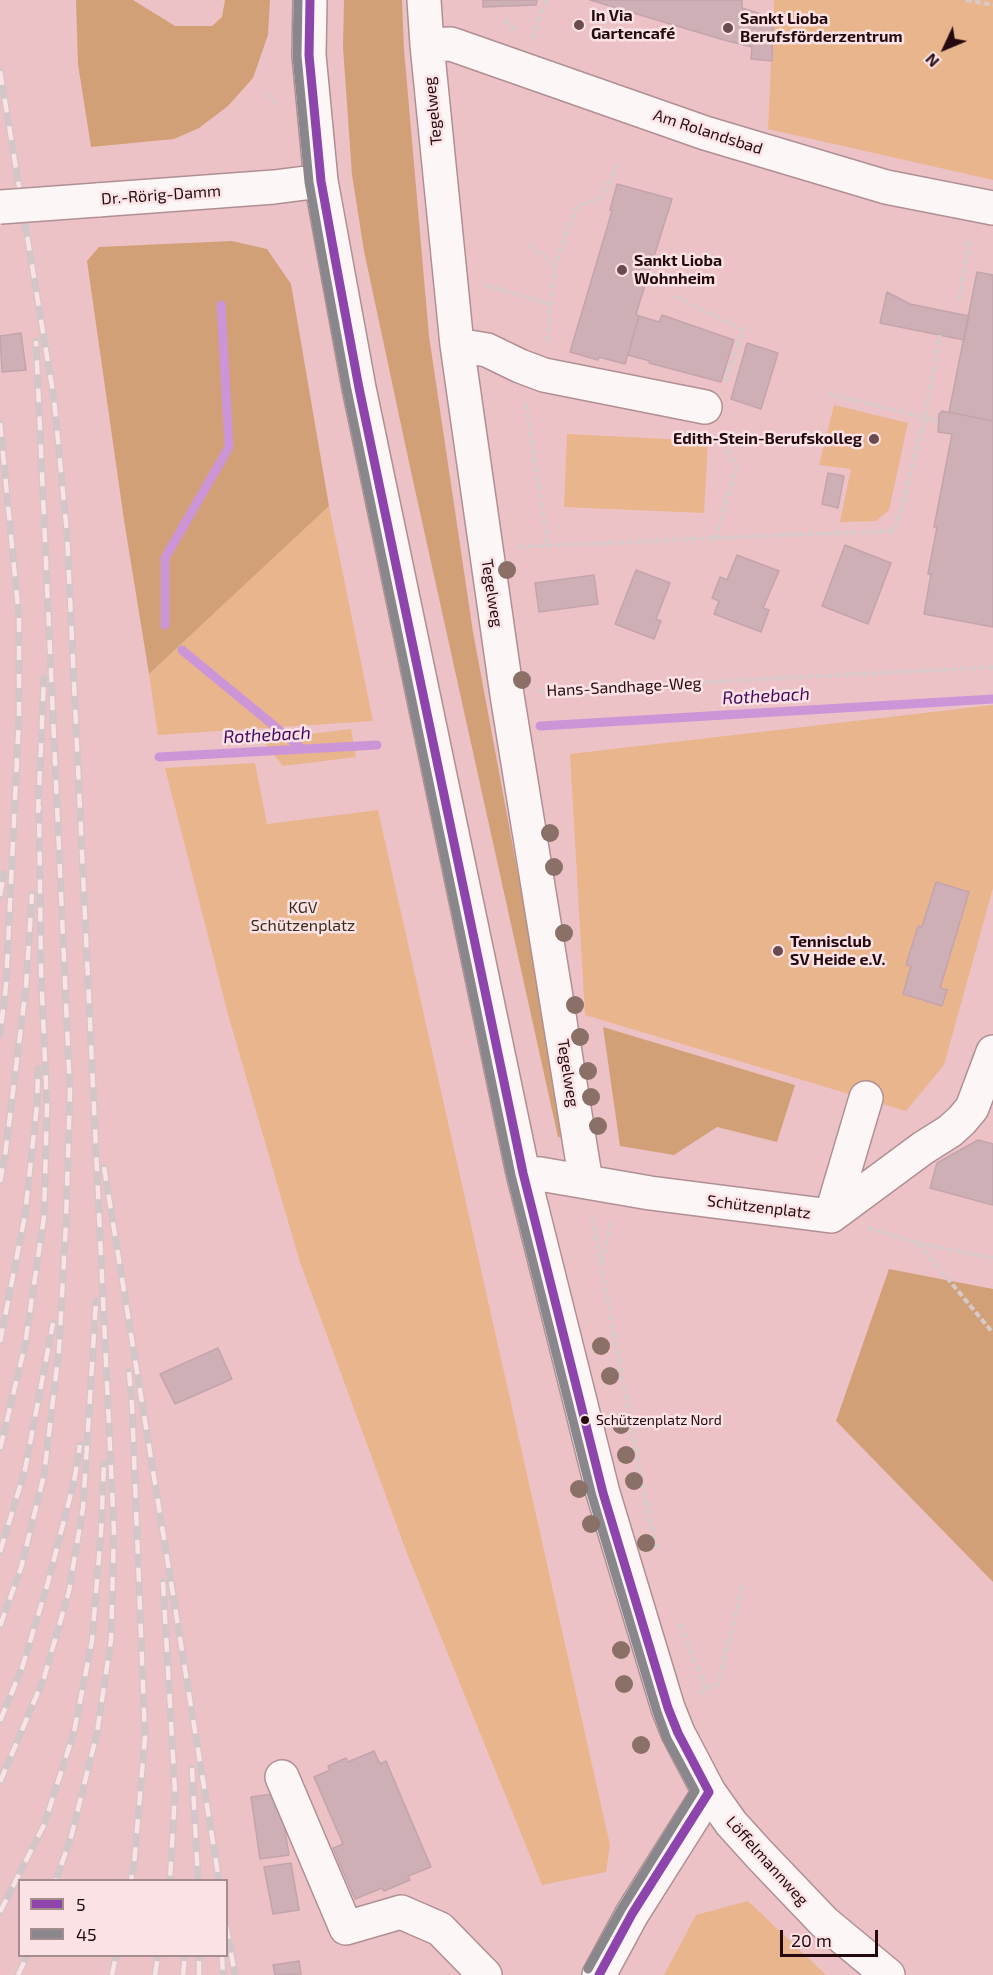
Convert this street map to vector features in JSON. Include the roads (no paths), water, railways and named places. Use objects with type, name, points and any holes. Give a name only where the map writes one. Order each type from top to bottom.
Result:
[{"type":"street","name":"Löffelmannweg","points":[[310,0],[309,55],[321,182],[359,388],[523,1173],[603,1493],[668,1708],[678,1733],[709,1791],[752,1846],[824,1922],[888,1975]]},
{"type":"street","name":"Tegelweg","points":[[424,0],[426,45],[457,345],[507,695],[586,1182]]},
{"type":"street","name":"Am Rolandsbad","points":[[426,45],[452,44],[705,133],[886,187],[985,206]]},
{"type":"street","name":"Dr.-Rörig-Damm","points":[[0,207],[274,188],[321,182]]},
{"type":"street","points":[[457,345],[487,350],[544,375],[714,397]]},
{"type":"street","name":"Schützenplatz","points":[[523,1173],[624,1189],[831,1216],[962,1120],[972,1108],[993,1052]]},
{"type":"street","points":[[831,1216],[866,1098]]},
{"type":"street","points":[[282,1777],[346,1928],[401,1912],[440,1929],[485,1975]]},
{"type":"street","points":[[599,1975],[632,1914],[709,1791]]},
{"type":"waterway","points":[[165,625],[165,558],[229,447],[221,305]]},
{"type":"waterway","points":[[182,650],[301,748]]},
{"type":"waterway","name":"Rothebach","points":[[540,726],[993,699]]},
{"type":"waterway","name":"Rothebach","points":[[159,757],[377,745]]},
{"type":"railway","points":[[0,71],[54,399],[67,534],[114,1532],[111,1640],[97,1733],[71,1837],[56,1879]]},
{"type":"railway","points":[[0,1626],[21,1568],[44,1475],[59,1350],[70,1092],[36,341]]},
{"type":"railway","points":[[0,423],[19,618],[19,717],[6,986],[0,1035]]},
{"type":"railway","points":[[38,813],[44,678]]},
{"type":"railway","points":[[0,1449],[25,1345],[44,1217],[47,1106],[41,970],[39,806]]},
{"type":"railway","points":[[0,896],[4,874]]},
{"type":"railway","points":[[0,1182],[26,987],[32,894]]},
{"type":"railway","points":[[0,1342],[25,1215],[37,1105],[38,1069]]},
{"type":"railway","points":[[104,1167],[219,1879]]},
{"type":"railway","points":[[0,1782],[44,1678],[69,1591],[83,1508],[96,1301]]},
{"type":"railway","points":[[0,1552],[25,1470],[53,1323]]},
{"type":"railway","points":[[129,1372],[145,1737],[131,1879]]},
{"type":"railway","points":[[0,1721],[22,1668],[47,1586],[74,1482],[80,1445]]},
{"type":"railway","points":[[0,1912],[44,1825],[74,1732],[92,1641],[104,1464]]},
{"type":"railway","points":[[163,1582],[175,1792],[170,1879]]},
{"type":"railway","points":[[192,1768],[198,1879]]},
{"type":"railway","points":[[228,1936],[235,1975]]},
{"type":"railway","points":[[18,1975],[27,1957]]},
{"type":"railway","points":[[112,1975],[116,1957]]},
{"type":"railway","points":[[155,1975],[158,1957]]},
{"type":"railway","points":[[183,1975],[185,1957]]},
{"type":"railway","points":[[199,1957],[199,1975]]},
{"type":"railway","points":[[222,1957],[223,1975]]},
{"type":"place","name":"In Via Gartencafé","points":[[579,25]]},
{"type":"place","name":"Sankt Lioba Berufsförderzentrum","points":[[728,28]]},
{"type":"place","name":"Sankt Lioba Wohnheim","points":[[622,270]]},
{"type":"place","name":"Edith-Stein-Berufskolleg","points":[[874,439]]},
{"type":"place","name":"Tennisclub SV Heide e.V.","points":[[778,951]]},
{"type":"place","name":"Schützenplatz Nord","points":[[585,1420]]},
{"type":"park label","name":"KGV Schützenplatz","points":[[303,917]]}]
